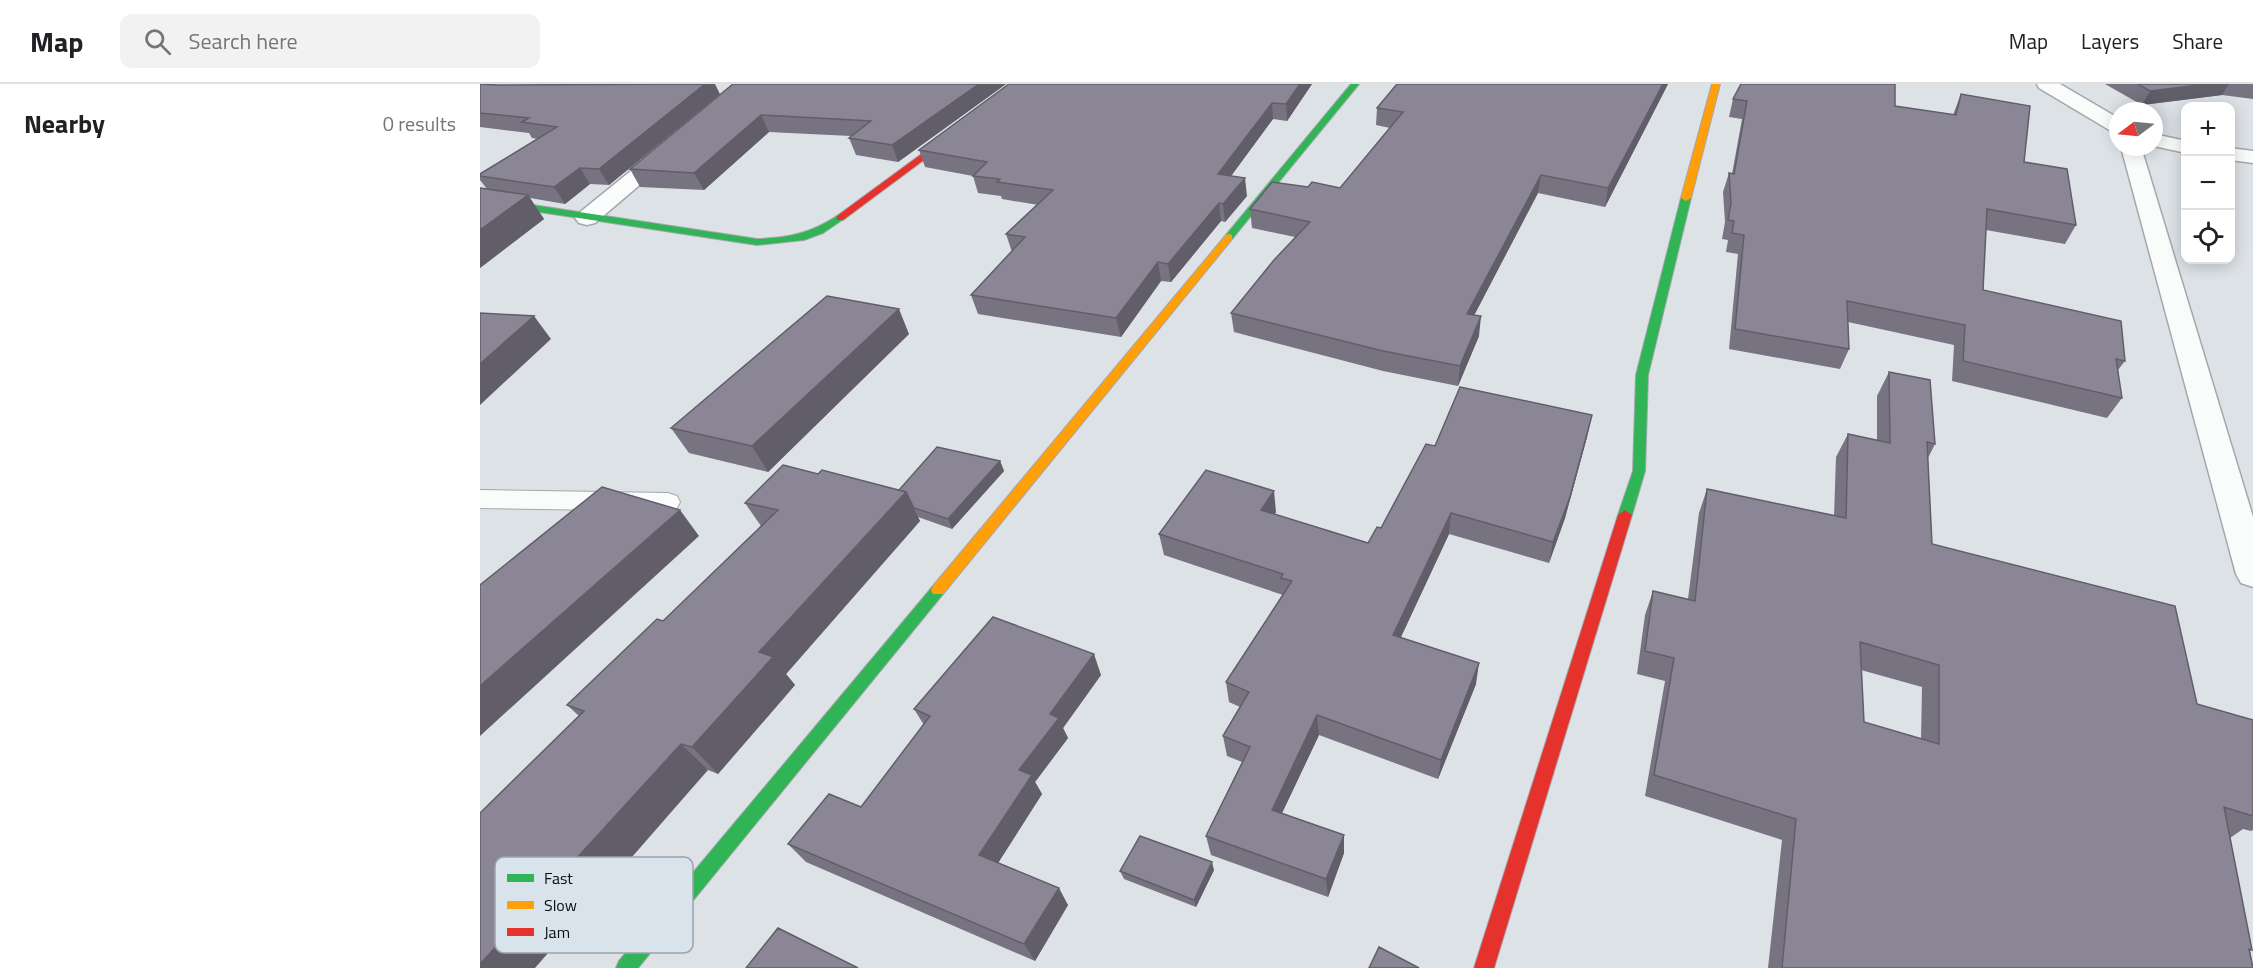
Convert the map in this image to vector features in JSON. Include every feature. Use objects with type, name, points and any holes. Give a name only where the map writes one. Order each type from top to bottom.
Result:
[{"type":"street","points":[[480,200],[757,242],[789,241],[819,233],[1022,84]]},
{"type":"street","points":[[693,887],[1355,84]]},
{"type":"street","points":[[1484,968],[1639,471],[1642,375],[1710,100],[1716,84]]},
{"type":"street","points":[[2046,84],[2109,122]]},
{"type":"street","points":[[587,218],[685,136]]},
{"type":"street","points":[[2163,142],[2181,146]]},
{"type":"street","points":[[2235,155],[2253,157]]},
{"type":"street","points":[[2134,156],[2253,574]]},
{"type":"street","points":[[626,968],[638,953]]},
{"type":"lane","points":[[480,499],[668,502]]},
{"type":"building","points":[[480,84],[705,84],[599,169],[580,168],[554,187],[480,176],[557,127],[522,122],[529,118],[480,113]]},
{"type":"building","points":[[733,84],[979,84],[892,145],[849,138],[871,121],[761,115],[694,173],[630,169]]},
{"type":"building","points":[[1009,84],[1300,84],[1286,104],[1272,103],[1218,174],[1245,178],[1223,204],[1219,203],[1168,264],[1158,262],[1116,318],[971,295],[1025,237],[1006,234],[1053,190],[973,176],[987,162],[919,150]]},
{"type":"building","points":[[1397,84],[1663,84],[1608,188],[1541,175],[1467,314],[1481,316],[1460,366],[1383,351],[1231,313],[1274,260],[1310,222],[1250,209],[1272,182],[1308,187],[1312,182],[1340,188],[1403,112],[1377,108]]},
{"type":"building","points":[[1741,84],[1895,84],[1895,106],[1956,115],[1961,94],[2030,106],[2024,162],[2067,169],[2076,225],[1987,209],[1983,290],[2121,321],[2125,361],[2116,359],[2122,398],[1963,361],[1965,325],[1847,301],[1849,349],[1735,329],[1744,235],[1732,233],[1734,221],[1728,220],[1731,203],[1729,173],[1734,174],[1747,101],[1733,99]]},
{"type":"building","points":[[2138,84],[2207,84],[2150,91]]},
{"type":"building","points":[[480,188],[528,195],[480,230]]},
{"type":"building","points":[[827,296],[899,309],[752,446],[671,428]]},
{"type":"building","points":[[480,313],[534,316],[480,364]]},
{"type":"building","points":[[1889,372],[1930,380],[1935,444],[1927,442],[1932,544],[2175,606],[2197,704],[2253,720],[2253,816],[2224,807],[2252,950],[2249,949],[2253,968],[1782,968],[1796,819],[1654,775],[1674,658],[1645,651],[1653,591],[1695,601],[1707,489],[1846,518],[1848,434],[1890,443]],"holes":[[[1860,642],[1939,665],[1939,744],[1864,722]]]},
{"type":"building","points":[[1460,387],[1592,415],[1570,497],[1553,542],[1451,513],[1393,635],[1479,663],[1441,760],[1317,715],[1272,810],[1344,835],[1326,879],[1206,836],[1250,747],[1223,736],[1249,692],[1226,682],[1292,581],[1281,578],[1283,574],[1159,534],[1206,470],[1274,491],[1261,510],[1368,543],[1377,527],[1381,528],[1426,444],[1435,446]]},
{"type":"building","points":[[937,447],[1000,461],[948,519],[914,508],[906,492],[899,490]]},
{"type":"building","points":[[783,465],[818,474],[822,470],[906,492],[759,652],[773,657],[692,747],[681,744],[578,857],[495,857],[495,948],[480,964],[480,813],[584,711],[567,705],[657,619],[663,621],[778,510],[745,503]]},
{"type":"building","points":[[602,487],[680,510],[480,686],[480,585]]},
{"type":"building","points":[[993,617],[1094,654],[1050,714],[1059,718],[1019,770],[1032,775],[979,855],[1059,888],[1024,944],[788,844],[829,794],[861,807],[930,716],[914,709]]},
{"type":"building","points":[[1140,836],[1212,862],[1194,900],[1120,871]]},
{"type":"building","points":[[778,928],[858,968],[746,968]]},
{"type":"building","points":[[1379,947],[1419,968],[1369,968]]},
{"type":"traffic: fast","points":[[1229,237],[1355,84]]},
{"type":"traffic: fast","points":[[1625,515],[1639,471],[1642,375],[1686,198]]},
{"type":"traffic: fast","points":[[480,200],[757,242],[801,238],[819,231],[840,218]]},
{"type":"traffic: fast","points":[[693,887],[938,590]]},
{"type":"traffic: fast","points":[[626,968],[638,953]]},
{"type":"traffic: slow","points":[[1686,198],[1716,84]]},
{"type":"traffic: slow","points":[[938,590],[1229,237]]},
{"type":"traffic: jam","points":[[840,218],[1022,84]]},
{"type":"traffic: jam","points":[[1484,968],[1625,515]]}]
